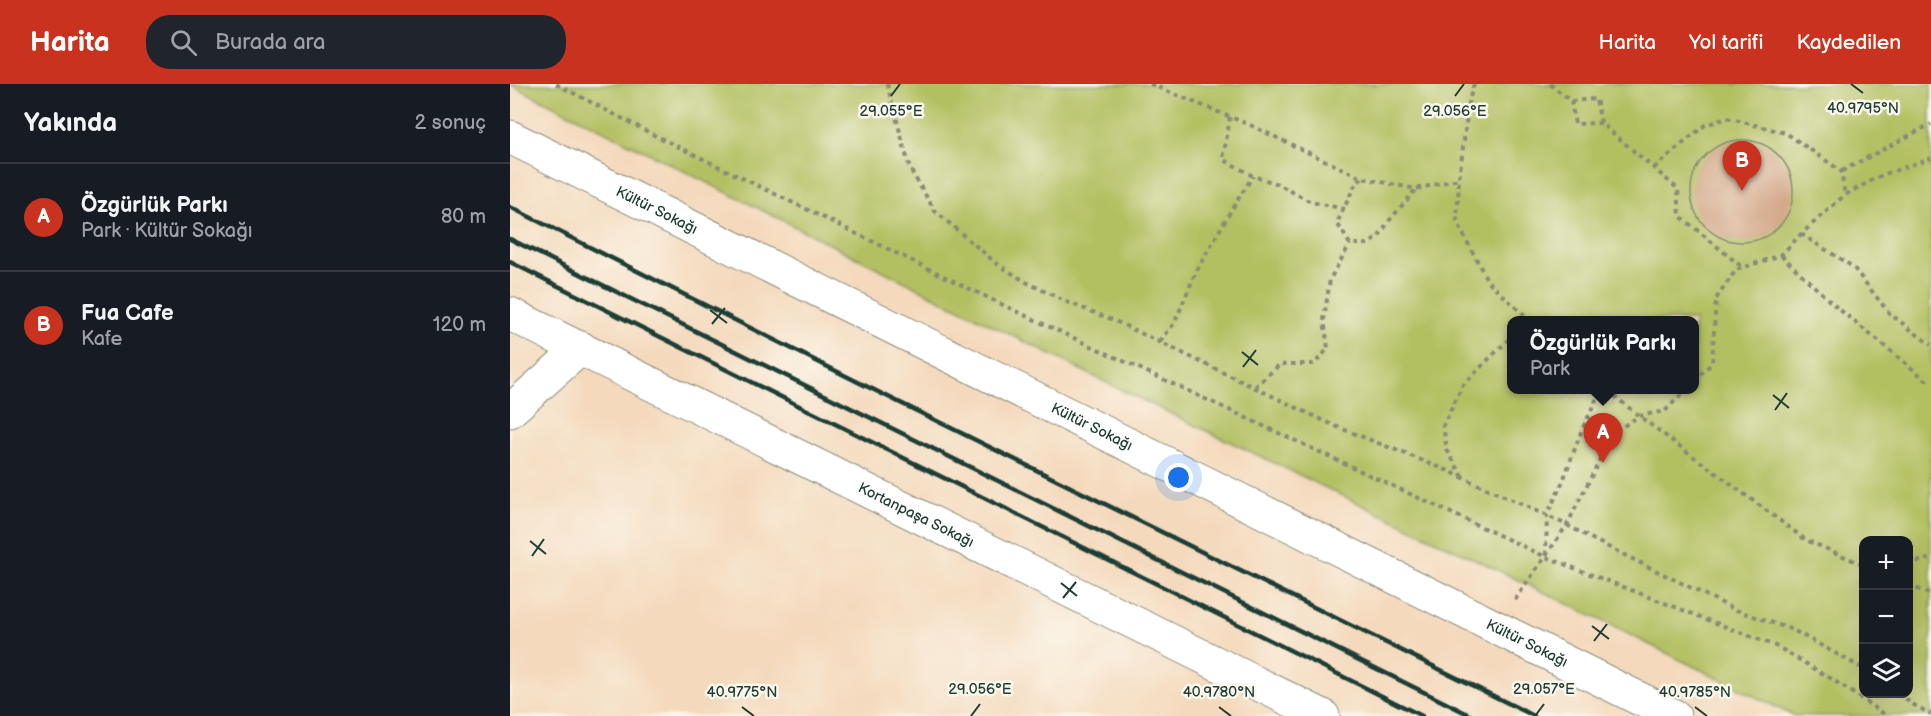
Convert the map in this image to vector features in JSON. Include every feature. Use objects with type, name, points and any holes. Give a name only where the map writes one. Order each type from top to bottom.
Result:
[{"type":"street","name":"Kültür Sokağı","points":[[510,137],[1674,716]]},
{"type":"street","name":"Kortanpaşa Sokağı","points":[[510,314],[1323,716]]},
{"type":"street","points":[[510,411],[581,348]]},
{"type":"path","points":[[556,84],[656,136],[1005,306],[1546,557],[1778,647],[1887,716]]},
{"type":"path","points":[[887,84],[910,169],[935,211],[997,264],[1026,282],[1064,301],[1112,319],[1335,426],[1462,477],[1547,515],[1736,610],[1793,630],[1859,667]]},
{"type":"path","points":[[1150,84],[1230,117],[1362,178],[1416,189],[1459,179]]},
{"type":"path","points":[[1474,84],[1469,100],[1459,179],[1457,222],[1487,280],[1524,316]]},
{"type":"path","points":[[1550,84],[1570,101],[1575,124],[1601,123]]},
{"type":"path","points":[[1570,101],[1596,99],[1601,123],[1678,189],[1680,216],[1743,268]]},
{"type":"path","points":[[1230,117],[1223,159],[1253,176],[1278,184],[1311,202],[1345,208]]},
{"type":"path","points":[[1654,168],[1705,125],[1727,118],[1786,133],[1841,171],[1845,195]]},
{"type":"path","points":[[1841,171],[1931,124]]},
{"type":"path","points":[[1699,377],[1712,363],[1716,299],[1736,270],[1781,255],[1845,195],[1882,175],[1931,158]]},
{"type":"path","points":[[1160,342],[1175,322],[1197,272],[1253,176]]},
{"type":"path","points":[[1350,244],[1337,223],[1354,187],[1362,178]]},
{"type":"path","points":[[1350,244],[1367,244],[1378,238],[1416,189]]},
{"type":"path","points":[[1801,234],[1853,267],[1889,313],[1931,345]]},
{"type":"path","points":[[1255,387],[1280,364],[1314,364],[1328,348],[1324,319],[1330,279],[1350,244]]},
{"type":"path","points":[[1781,255],[1834,305],[1931,384]]},
{"type":"path","points":[[1462,477],[1447,450],[1443,426],[1463,385],[1507,341]]},
{"type":"path","points":[[1546,557],[1547,515],[1599,394]]},
{"type":"path","points":[[1612,394],[1806,540],[1859,563]]},
{"type":"path","points":[[1496,628],[1567,525],[1613,433],[1639,416],[1665,411],[1682,394]]},
{"type":"path","points":[[1913,563],[1931,558]]},
{"type":"path","points":[[1913,587],[1931,595]]},
{"type":"path","points":[[1905,698],[1931,714]]},
{"type":"green space","points":[[510,84],[1931,84],[1931,716],[1794,716],[1527,584],[1113,386]]},
{"type":"building","points":[[1742,140],[1762,144],[1778,155],[1789,171],[1793,191],[1789,211],[1778,227],[1762,238],[1742,242],[1722,238],[1706,227],[1695,211],[1691,191],[1695,171],[1706,155],[1722,144]]},
{"type":"railway","points":[[510,207],[858,382],[1534,716]]},
{"type":"railway","points":[[510,239],[1472,716]]},
{"type":"railway","points":[[510,262],[1422,716]]},
{"type":"place","name":"Fua Cafe","points":[[1742,191]]},
{"type":"place","name":"Özgürlük Parkı","points":[[1603,463]]}]
